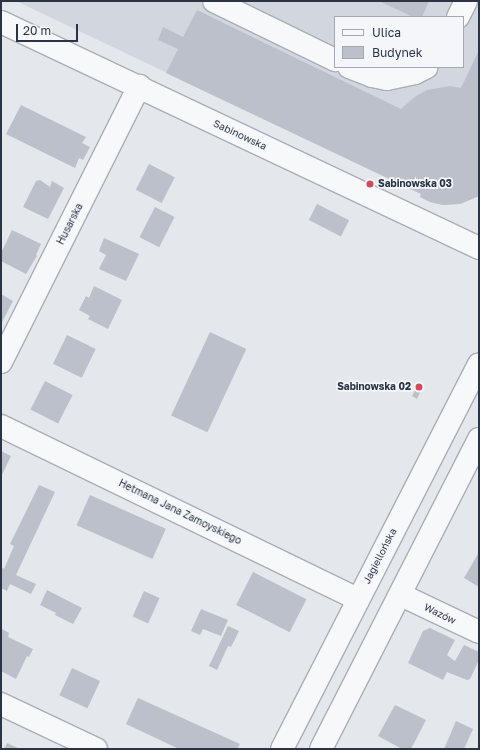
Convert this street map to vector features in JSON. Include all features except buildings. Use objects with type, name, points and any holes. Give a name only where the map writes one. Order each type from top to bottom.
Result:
[{"type":"street","points":[[214,1],[334,60]]},
{"type":"street","points":[[458,16],[466,1]]},
{"type":"street","name":"Sabinowska","points":[[1,22],[479,248]]},
{"type":"street","points":[[352,68],[372,76],[387,78],[415,73],[425,68]]},
{"type":"street","name":"Husarska","points":[[1,362],[139,86]]},
{"type":"street","name":"Jagiellońska","points":[[282,749],[479,364]]},
{"type":"street","name":"Hetmana Jana Zamoyskiego","points":[[1,426],[358,599]]},
{"type":"street","points":[[321,749],[401,595],[479,439]]},
{"type":"street","name":"Wazów","points":[[401,595],[479,632]]},
{"type":"street","points":[[1,704],[96,749]]},
{"type":"shaded area","points":[[16,1],[479,1],[479,196],[460,204],[443,205],[430,202],[420,197],[421,194]]},
{"type":"place","name":"Sabinowska 03","points":[[370,184]]},
{"type":"place","name":"Sabinowska 02","points":[[419,387]]}]
